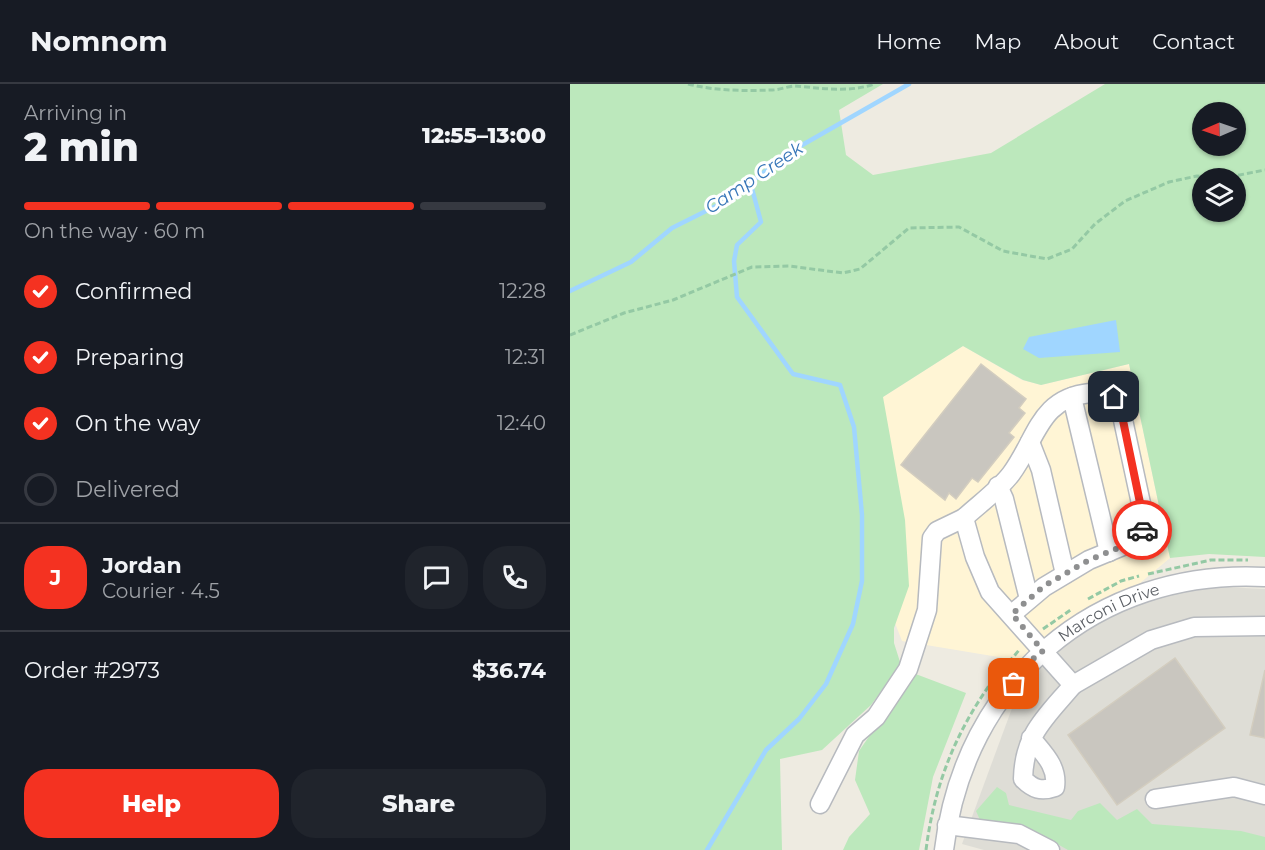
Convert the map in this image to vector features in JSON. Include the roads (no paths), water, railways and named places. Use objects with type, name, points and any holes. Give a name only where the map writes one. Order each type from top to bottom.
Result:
[{"type":"street","points":[[820,804],[855,735],[876,717],[908,669],[927,610],[932,538],[937,531],[964,518],[1010,475],[1049,410],[1059,401],[1102,392],[1114,397],[1120,406],[1144,522],[1135,541],[1044,586],[1012,614]]},
{"type":"street","points":[[1072,397],[1109,552]]},
{"type":"street","points":[[1030,442],[1041,470],[1065,574]]},
{"type":"street","points":[[998,486],[1004,499],[1029,599]]},
{"type":"street","points":[[964,518],[975,556],[990,592],[1073,685]]},
{"type":"street","name":"Marconi Drive","points":[[944,850],[947,825],[960,776],[983,726],[1034,658],[1071,629],[1103,610],[1142,593],[1201,579],[1232,575],[1265,577]]},
{"type":"street","points":[[1031,738],[1034,731],[1073,685],[1151,640],[1194,627],[1265,626]]},
{"type":"street","points":[[1155,799],[1234,787],[1265,795]]},
{"type":"street","points":[[947,825],[1019,834],[1050,850]]},
{"type":"water","points":[[1116,320],[1120,352],[1039,358],[1023,349],[1029,337]]},
{"type":"waterway","name":"Camp Creek","points":[[570,291],[631,262],[672,228],[724,202],[797,148],[909,84]]},
{"type":"waterway","points":[[707,850],[766,750],[799,719],[826,684],[853,624],[862,581],[862,515],[854,427],[840,385],[793,374],[737,297],[734,261],[737,245],[761,222],[751,185]]}]
